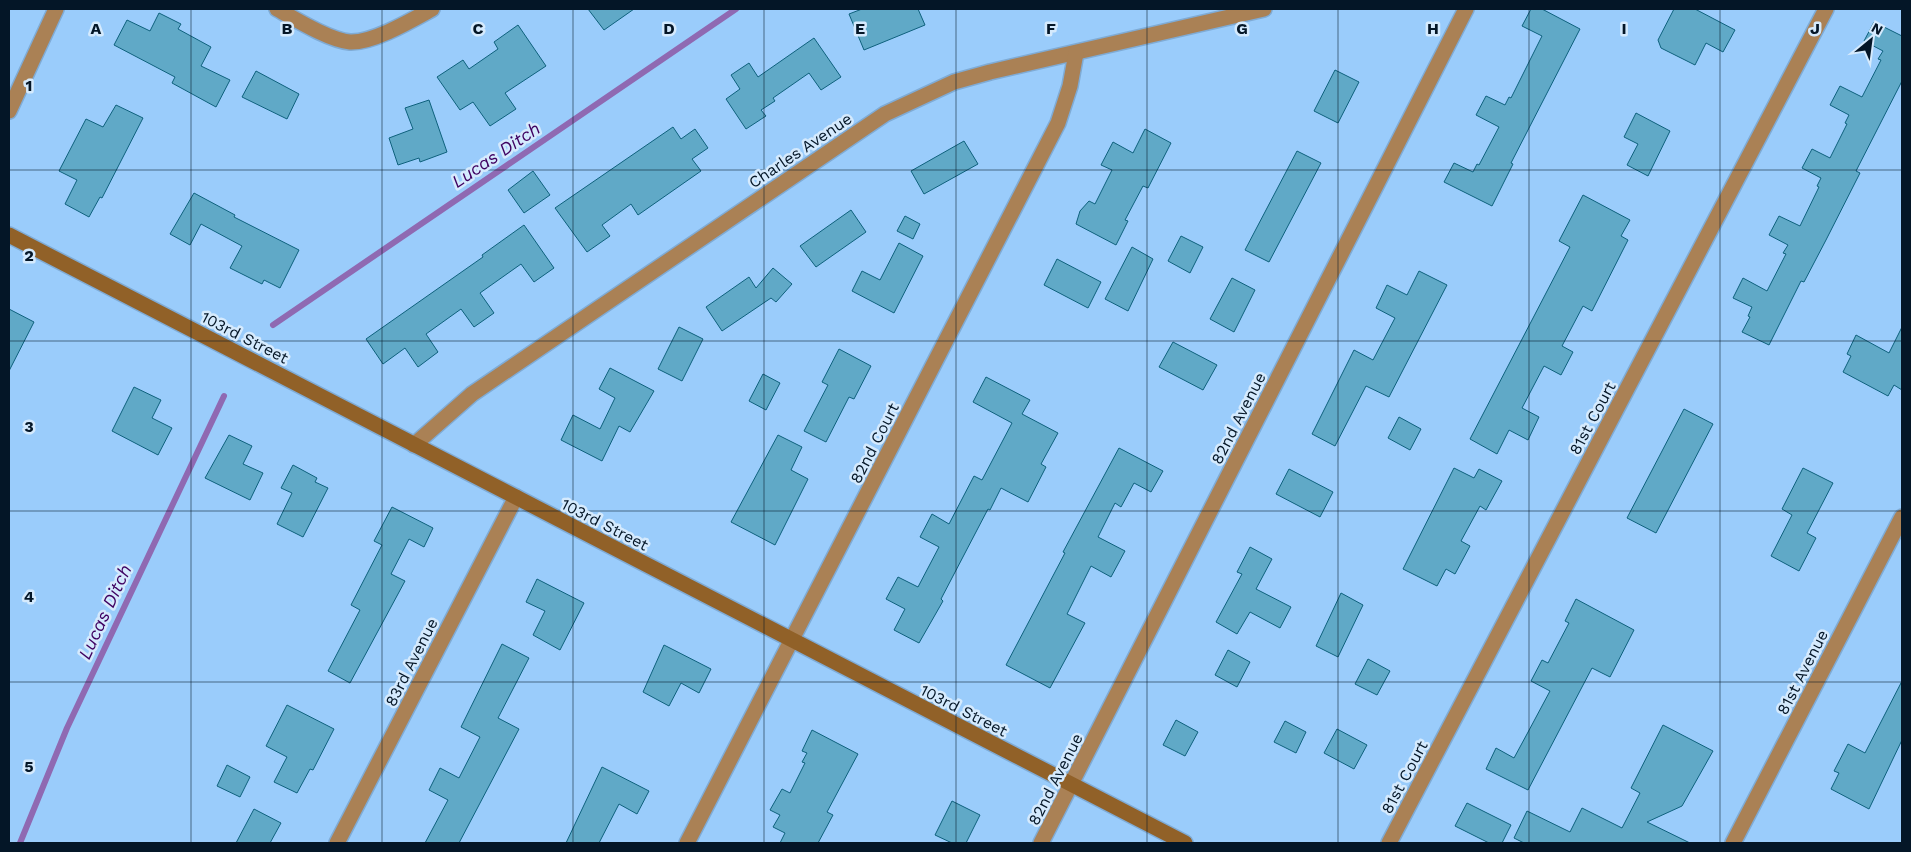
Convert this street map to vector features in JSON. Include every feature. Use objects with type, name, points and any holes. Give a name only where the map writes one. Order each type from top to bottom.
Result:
[{"type":"street","points":[[9,111],[56,9]]},
{"type":"street","points":[[276,9],[322,33],[351,42],[386,34],[417,13],[432,9]]},
{"type":"street","name":"Charles Avenue","points":[[414,445],[472,394],[885,114],[954,82],[1264,9]]},
{"type":"street","name":"82nd Avenue","points":[[1042,843],[1466,9]]},
{"type":"street","name":"81st Court","points":[[1389,843],[1826,9]]},
{"type":"street","name":"82nd Court","points":[[687,843],[790,640],[1058,124],[1070,86],[1076,53]]},
{"type":"street","name":"103rd Street","points":[[9,235],[1185,843]]},
{"type":"street","name":"83rd Avenue","points":[[337,843],[516,497]]},
{"type":"street","name":"81st Avenue","points":[[1733,843],[1902,517]]},
{"type":"building","points":[[588,9],[634,9],[604,30]]},
{"type":"building","points":[[862,9],[918,9],[925,25],[864,50],[849,14]]},
{"type":"building","points":[[1531,9],[1542,9],[1580,29],[1511,163],[1513,164],[1492,206],[1444,182],[1454,163],[1473,172],[1477,164],[1479,165],[1499,127],[1476,115],[1486,96],[1505,105],[1509,97],[1511,98],[1542,36],[1522,26]]},
{"type":"building","points":[[1674,9],[1695,9],[1735,30],[1723,52],[1706,43],[1695,65],[1661,48],[1658,40]]},
{"type":"building","points":[[159,13],[181,24],[178,29],[211,47],[201,66],[230,80],[216,107],[172,83],[175,77],[114,45],[127,20],[150,31]]},
{"type":"building","points":[[1874,22],[1902,36],[1902,81],[1856,171],[1860,173],[1804,282],[1801,281],[1769,345],[1742,332],[1750,317],[1748,316],[1752,307],[1733,298],[1743,278],[1767,291],[1786,254],[1783,253],[1788,245],[1769,235],[1779,216],[1800,226],[1819,187],[1817,186],[1821,178],[1802,168],[1812,149],[1830,158],[1847,124],[1845,123],[1849,115],[1830,105],[1840,86],[1862,97],[1881,60],[1878,59],[1883,51],[1864,41]]},
{"type":"building","points":[[518,25],[546,66],[505,93],[516,109],[490,126],[473,102],[460,110],[437,77],[463,60],[469,69],[498,49],[494,42]]},
{"type":"building","points":[[814,38],[841,77],[821,90],[809,73],[773,98],[775,101],[761,110],[766,116],[746,129],[726,99],[740,89],[731,75],[749,63],[758,77]]},
{"type":"building","points":[[1335,70],[1359,82],[1338,123],[1314,111]]},
{"type":"building","points":[[256,71],[299,94],[287,119],[242,97]]},
{"type":"building","points":[[429,100],[447,152],[420,162],[419,158],[398,165],[389,138],[413,129],[405,108]]},
{"type":"building","points":[[116,105],[143,118],[102,198],[100,197],[89,217],[65,204],[77,180],[59,171],[86,119],[103,127]]},
{"type":"building","points":[[1636,113],[1670,131],[1648,176],[1627,165],[1638,144],[1624,137]]},
{"type":"building","points":[[673,127],[681,139],[695,129],[708,148],[692,159],[701,171],[638,215],[631,204],[602,225],[610,236],[587,252],[555,208]]},
{"type":"building","points":[[1145,129],[1171,143],[1148,188],[1143,186],[1125,220],[1128,221],[1116,245],[1076,224],[1080,211],[1089,201],[1095,204],[1112,170],[1101,165],[1113,142],[1133,153]]},
{"type":"building","points":[[964,141],[978,164],[924,194],[911,171]]},
{"type":"building","points":[[1297,151],[1321,163],[1269,262],[1245,250]]},
{"type":"building","points":[[533,171],[550,195],[524,213],[508,190]]},
{"type":"building","points":[[194,193],[235,215],[234,217],[299,250],[280,288],[264,280],[262,284],[230,268],[242,246],[201,224],[190,245],[170,234]]},
{"type":"building","points":[[1583,195],[1630,220],[1621,236],[1628,240],[1592,311],[1583,306],[1562,346],[1573,352],[1561,375],[1544,366],[1522,408],[1539,417],[1528,440],[1509,430],[1497,454],[1470,439],[1570,247],[1559,241]]},
{"type":"building","points":[[851,210],[866,232],[816,267],[800,246]]},
{"type":"building","points":[[905,216],[920,224],[913,239],[897,231]]},
{"type":"building","points":[[524,225],[554,268],[534,282],[521,264],[480,293],[494,313],[474,327],[461,309],[426,334],[438,352],[418,367],[405,348],[383,364],[366,339],[483,257],[482,255]]},
{"type":"building","points":[[1181,236],[1203,247],[1190,273],[1168,261]]},
{"type":"building","points":[[899,243],[923,256],[894,313],[852,291],[862,271],[880,280]]},
{"type":"building","points":[[1132,247],[1153,259],[1128,311],[1105,299]]},
{"type":"building","points":[[1057,259],[1101,282],[1088,308],[1044,285]]},
{"type":"building","points":[[773,268],[792,284],[776,302],[771,298],[722,331],[706,307],[749,277],[756,288]]},
{"type":"building","points":[[1419,271],[1447,285],[1389,397],[1366,386],[1335,446],[1312,434],[1354,350],[1373,360],[1395,318],[1376,308],[1387,285],[1407,295]]},
{"type":"building","points":[[1232,278],[1255,290],[1234,332],[1210,319]]},
{"type":"building","points":[[9,309],[34,322],[9,371]]},
{"type":"building","points":[[679,327],[703,339],[682,381],[658,369]]},
{"type":"building","points":[[1902,327],[1902,390],[1894,385],[1888,396],[1843,372],[1851,356],[1847,354],[1856,335],[1889,353]]},
{"type":"building","points":[[1173,342],[1217,365],[1203,390],[1159,367]]},
{"type":"building","points":[[839,349],[871,366],[854,399],[849,397],[826,442],[804,431],[828,385],[822,382]]},
{"type":"building","points":[[610,368],[654,391],[630,432],[619,426],[602,461],[561,440],[573,415],[600,429],[615,398],[599,389]]},
{"type":"building","points":[[763,374],[780,383],[766,410],[749,401]]},
{"type":"building","points":[[986,377],[1030,400],[1022,414],[1058,433],[1041,464],[1046,467],[1028,502],[1001,488],[990,510],[988,509],[941,599],[943,601],[919,643],[894,630],[905,609],[886,599],[898,577],[918,587],[939,547],[920,537],[932,514],[949,524],[974,476],[982,480],[1012,423],[973,402]]},
{"type":"building","points":[[134,387],[161,400],[152,418],[172,428],[158,455],[112,431]]},
{"type":"building","points":[[1684,409],[1713,424],[1656,533],[1627,518]]},
{"type":"building","points":[[1399,417],[1421,429],[1410,450],[1388,438]]},
{"type":"building","points":[[229,435],[252,446],[243,464],[263,473],[250,500],[205,478]]},
{"type":"building","points":[[778,435],[802,447],[791,470],[808,479],[775,545],[731,522]]},
{"type":"building","points":[[1119,448],[1163,471],[1151,492],[1134,483],[1121,507],[1115,503],[1098,537],[1125,551],[1111,577],[1091,566],[1067,614],[1085,623],[1050,688],[1006,665],[1065,553],[1063,552]]},
{"type":"building","points":[[293,465],[317,478],[315,482],[328,488],[303,537],[277,524],[292,493],[281,488]]},
{"type":"building","points":[[1454,468],[1474,478],[1479,469],[1502,481],[1486,510],[1480,506],[1461,541],[1470,546],[1455,574],[1446,569],[1437,586],[1403,569]]},
{"type":"building","points":[[1803,468],[1833,483],[1807,533],[1816,538],[1799,571],[1771,556],[1792,515],[1782,509]]},
{"type":"building","points":[[1289,469],[1333,492],[1320,517],[1276,494]]},
{"type":"building","points":[[392,507],[433,528],[424,547],[409,539],[391,574],[405,581],[350,683],[328,671],[360,610],[351,605],[382,545],[374,541]]},
{"type":"building","points":[[1250,547],[1272,559],[1256,589],[1291,607],[1280,628],[1250,612],[1237,634],[1216,622],[1242,574],[1237,572]]},
{"type":"building","points":[[537,579],[584,603],[560,650],[533,635],[545,611],[526,602]]},
{"type":"building","points":[[1341,593],[1363,605],[1338,657],[1316,646]]},
{"type":"building","points":[[1576,599],[1634,630],[1610,677],[1592,668],[1528,790],[1486,769],[1496,748],[1514,758],[1550,691],[1531,681],[1542,660],[1548,663],[1569,623],[1565,621]]},
{"type":"building","points":[[502,644],[529,658],[498,718],[519,729],[459,843],[425,843],[448,800],[429,790],[440,768],[459,778],[480,737],[461,727]]},
{"type":"building","points":[[664,645],[711,669],[699,693],[681,683],[669,706],[643,692]]},
{"type":"building","points":[[1228,650],[1250,662],[1237,687],[1215,675]]},
{"type":"building","points":[[1368,659],[1390,671],[1377,695],[1355,684]]},
{"type":"building","points":[[1902,681],[1902,740],[1869,809],[1831,789],[1839,773],[1834,771],[1848,744],[1865,753]]},
{"type":"building","points":[[287,705],[334,729],[313,770],[310,769],[297,793],[274,782],[287,757],[266,746]]},
{"type":"building","points":[[1176,720],[1198,732],[1185,756],[1163,745]]},
{"type":"building","points":[[1285,721],[1306,732],[1296,753],[1274,742]]},
{"type":"building","points":[[1663,725],[1713,751],[1682,806],[1647,822],[1690,843],[1524,843],[1514,838],[1527,811],[1570,832],[1582,808],[1622,828],[1640,793],[1631,788]]},
{"type":"building","points":[[1337,729],[1367,745],[1354,769],[1324,753]]},
{"type":"building","points":[[812,730],[858,754],[827,812],[833,815],[818,843],[780,843],[785,833],[773,827],[780,815],[770,810],[782,789],[790,793],[805,763],[802,762],[807,753],[802,751]]},
{"type":"building","points":[[227,765],[250,777],[240,797],[217,786]]},
{"type":"building","points":[[602,767],[649,791],[637,814],[619,804],[599,843],[566,843]]},
{"type":"building","points":[[952,801],[980,815],[966,843],[952,843],[935,835]]},
{"type":"building","points":[[1467,803],[1511,825],[1502,843],[1489,843],[1455,826]]},
{"type":"building","points":[[254,809],[281,823],[270,843],[236,843]]},
{"type":"waterway","name":"Lucas Ditch","points":[[273,325],[736,9]]},
{"type":"waterway","name":"Lucas Ditch","points":[[20,843],[67,728],[224,396]]}]
